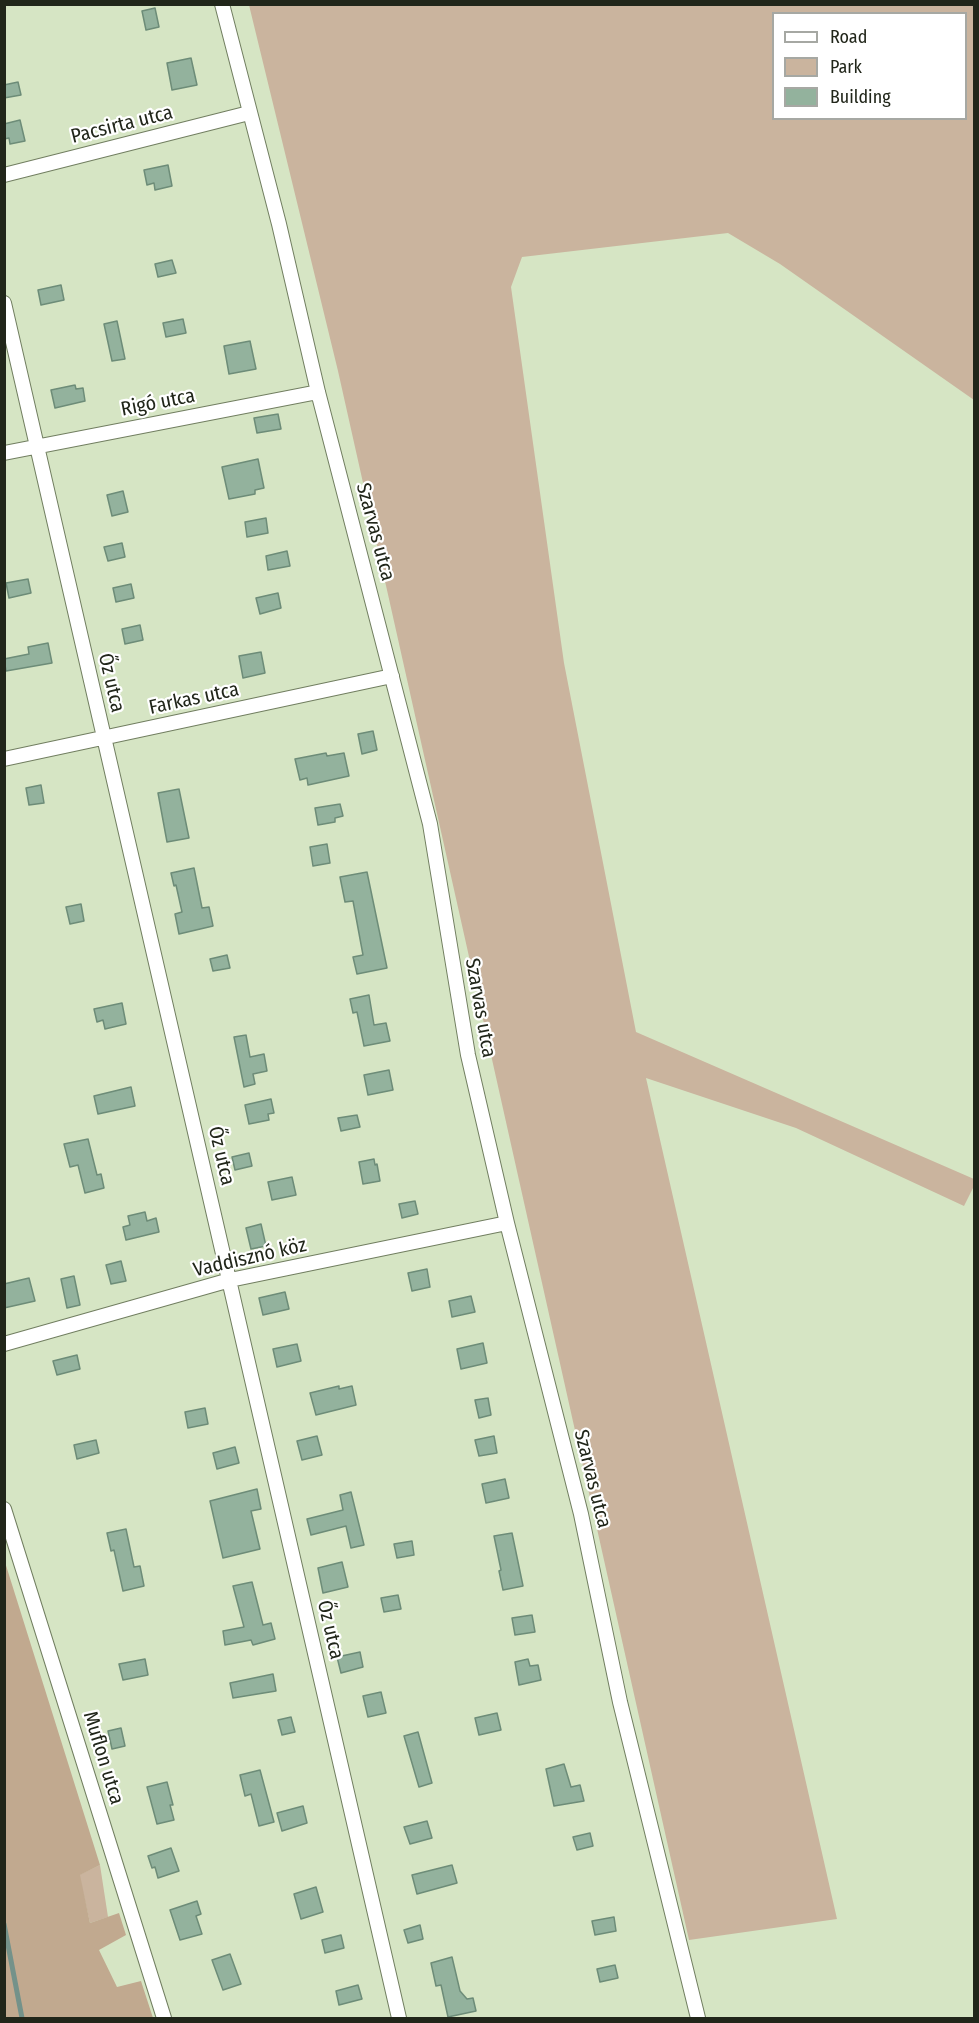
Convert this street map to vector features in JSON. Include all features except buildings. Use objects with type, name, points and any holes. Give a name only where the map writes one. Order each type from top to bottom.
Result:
[{"type":"street","name":"Szarvas utca","points":[[222,4],[279,224],[318,392],[430,824],[468,1055],[507,1223],[581,1514],[620,1702],[698,2019]]},
{"type":"street","name":"Pacsirta utca","points":[[4,175],[249,113]]},
{"type":"street","name":"Őz utca","points":[[4,303],[399,2019]]},
{"type":"street","name":"Rigó utca","points":[[4,453],[318,392]]},
{"type":"street","name":"Farkas utca","points":[[4,759],[392,676]]},
{"type":"street","name":"Vaddisznó köz","points":[[4,1344],[230,1280],[507,1223]]},
{"type":"street","name":"Muflon utca","points":[[4,1509],[164,2019]]},
{"type":"green space","points":[[249,5],[974,5],[974,400],[780,264],[728,233],[522,257],[511,287],[564,663],[636,1032],[974,1179],[974,1186],[964,1206],[796,1128],[646,1078],[837,1919],[689,1940],[338,371]]},
{"type":"green space","points":[[100,1865],[108,1917],[90,1923],[79,1875]]},
{"type":"shaded area","points":[[4,1559],[100,1865],[80,1875],[90,1923],[119,1913],[126,1935],[99,1950],[117,1987],[141,1981],[153,2018],[5,2018]]},
{"type":"waterway","points":[[4,1924],[22,2018]]}]
